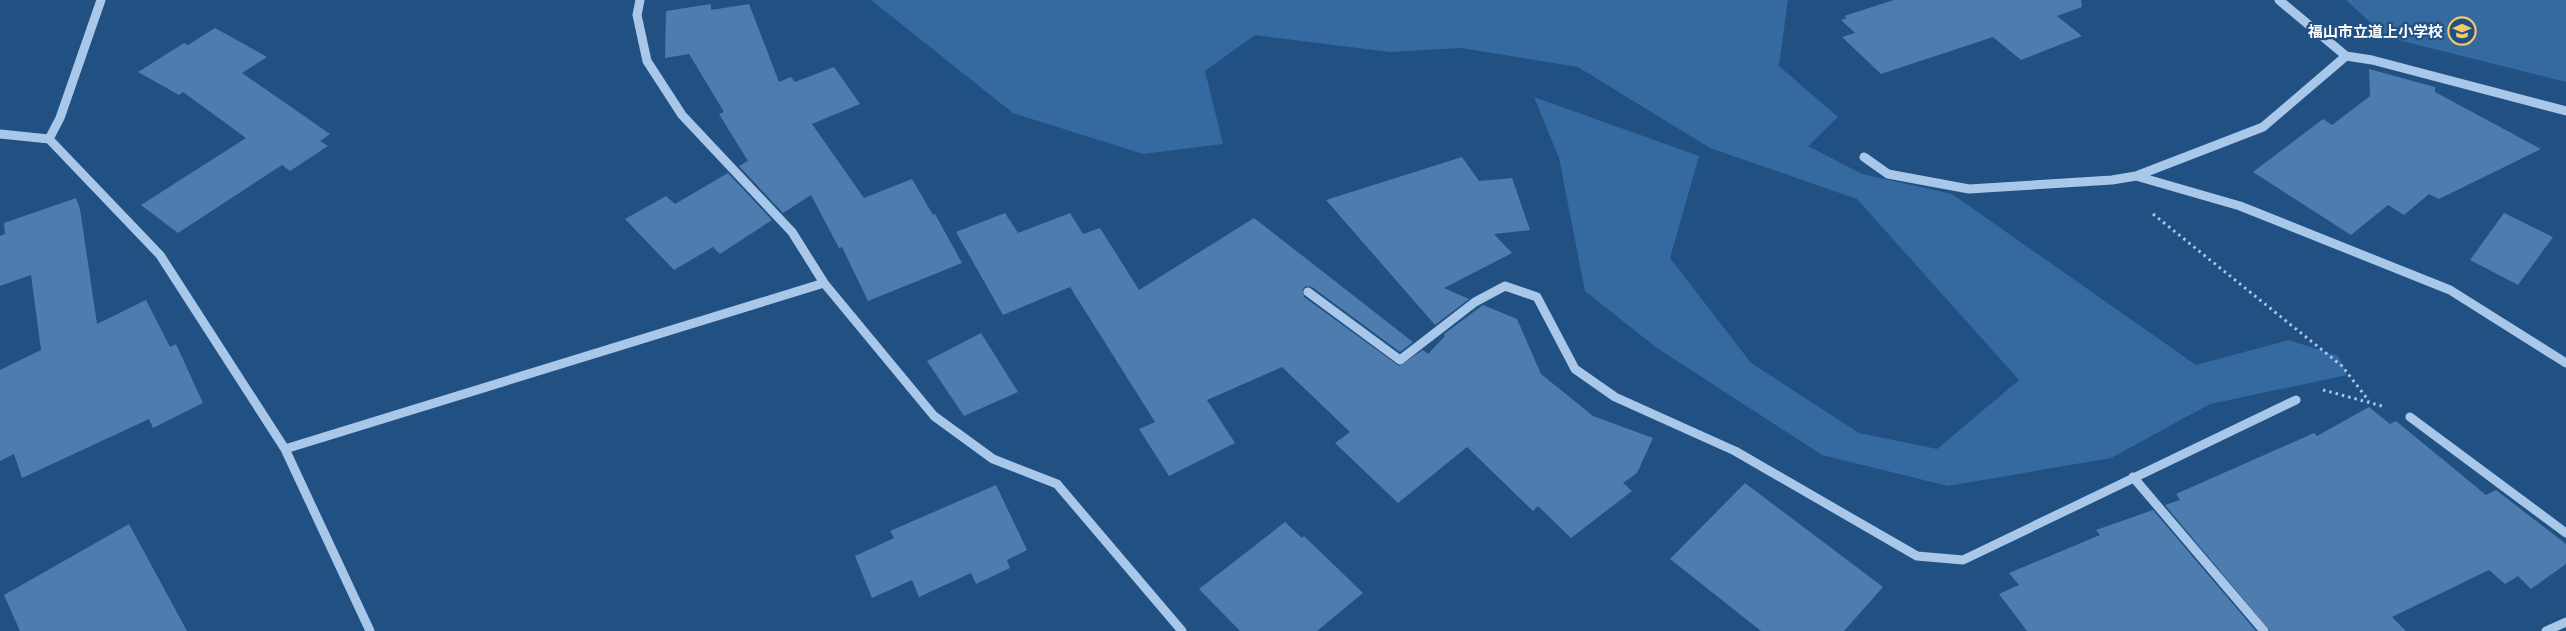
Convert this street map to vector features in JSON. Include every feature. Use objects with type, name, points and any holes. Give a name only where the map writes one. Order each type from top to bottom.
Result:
[{"type":"street","points":[[48,139],[60,118],[101,0]]},
{"type":"street","points":[[640,0],[637,15],[647,61],[682,115],[792,232],[824,284],[934,416],[993,459],[1057,484],[1182,631]]},
{"type":"street","points":[[2279,0],[2346,56],[2372,60],[2566,111]]},
{"type":"street","points":[[1864,157],[1888,174],[1969,189],[2112,180],[2136,176],[2263,127],[2346,56]]},
{"type":"street","points":[[0,134],[48,139],[160,256],[285,450],[370,631]]},
{"type":"street","points":[[2136,176],[2240,206],[2450,290],[2566,362]]},
{"type":"street","points":[[285,450],[824,284]]},
{"type":"street","points":[[1308,292],[1400,360],[1475,302],[1504,286],[1537,297],[1575,369],[1615,397],[1735,451],[1917,556],[1963,560],[2296,400]]},
{"type":"street","points":[[2410,417],[2566,533]]},
{"type":"street","points":[[2133,477],[2264,631]]},
{"type":"street","points":[[2546,631],[2566,622]]},
{"type":"path","points":[[2112,180],[2342,366],[2369,401]]},
{"type":"path","points":[[2296,400],[2317,388],[2369,401],[2410,417]]},
{"type":"shaded area","points":[[871,0],[1788,0],[1779,66],[1838,117],[1808,146],[1862,174],[1952,194],[2196,365],[2289,340],[2338,356],[2347,375],[2210,404],[2111,458],[1948,486],[1822,455],[1657,348],[1585,291],[1559,158],[1534,97],[1699,156],[1670,258],[1751,363],[1859,433],[1937,449],[2019,380],[1857,199],[1710,148],[1578,67],[1461,48],[1390,52],[1255,35],[1205,71],[1223,144],[1143,154],[1013,113]]},
{"type":"shaded area","name":"福山市立道上小学校","points":[[2346,0],[2566,0],[2566,82],[2386,37]]},
{"type":"building","points":[[1894,0],[2081,0],[2082,7],[2057,16],[2082,36],[2021,60],[1993,37],[1881,74],[1842,37],[1855,33],[1841,20],[1847,18],[1844,16]]},
{"type":"building","points":[[711,4],[711,10],[749,4],[779,82],[791,77],[795,82],[834,67],[860,104],[812,124],[864,198],[912,179],[933,215],[935,214],[962,263],[868,301],[842,247],[839,248],[811,195],[783,213],[739,166],[748,161],[719,114],[724,112],[689,54],[665,58],[666,11]]},
{"type":"building","points":[[215,28],[267,57],[242,73],[330,134],[320,141],[328,146],[290,171],[282,165],[178,233],[141,205],[246,138],[183,92],[179,95],[138,72],[184,43],[188,45]]},
{"type":"building","points":[[2369,69],[2435,87],[2435,92],[2541,149],[2439,199],[2429,194],[2404,215],[2388,205],[2351,235],[2253,172],[2323,119],[2332,125],[2370,96]]},
{"type":"building","points":[[1462,157],[1479,181],[1512,178],[1530,230],[1494,234],[1512,253],[1444,288],[1469,299],[1435,325],[1326,200]]},
{"type":"building","points":[[728,173],[772,220],[720,254],[713,247],[674,270],[625,219],[666,196],[675,204]]},
{"type":"building","points":[[76,198],[80,209],[97,324],[146,300],[170,347],[176,344],[203,403],[153,428],[149,419],[22,478],[14,454],[0,461],[0,370],[41,350],[31,275],[0,286],[0,236],[5,234],[4,223]]},
{"type":"building","points":[[1005,213],[1018,233],[1070,213],[1083,234],[1100,228],[1139,290],[1254,218],[1413,342],[1400,352],[1312,287],[1306,286],[1303,289],[1304,297],[1399,366],[1423,350],[1428,354],[1445,336],[1444,334],[1483,305],[1517,319],[1541,374],[1593,416],[1653,438],[1637,473],[1623,483],[1632,491],[1571,538],[1538,506],[1533,511],[1467,447],[1398,503],[1335,443],[1350,432],[1282,367],[1207,400],[1235,443],[1169,476],[1139,429],[1155,422],[1070,287],[1003,315],[956,232]]},
{"type":"building","points":[[2504,213],[2553,237],[2518,285],[2470,260]]},
{"type":"building","points":[[981,333],[1018,392],[964,416],[927,361]]},
{"type":"building","points":[[2369,407],[2390,424],[2396,421],[2486,495],[2496,490],[2566,544],[2566,564],[2531,589],[2518,576],[2505,584],[2489,570],[2392,617],[2406,631],[2270,631],[2165,505],[2180,500],[2176,494],[2314,433],[2317,436]]},
{"type":"building","points":[[1745,483],[1883,587],[1844,631],[1761,631],[1670,559]]},
{"type":"building","points":[[996,485],[1027,550],[1007,560],[1010,568],[976,584],[971,573],[919,597],[912,580],[872,598],[855,556],[894,538],[890,531]]},
{"type":"building","points":[[2153,510],[2256,631],[2027,631],[1999,594],[2019,585],[2009,573],[2100,535],[2096,530]]},
{"type":"building","points":[[1285,522],[1302,538],[1304,536],[1363,593],[1317,631],[1240,631],[1199,589]]},
{"type":"building","points":[[129,524],[187,631],[20,631],[4,595]]},
{"type":"place","name":"福山市立道上小学校","points":[[2462,31]]}]
